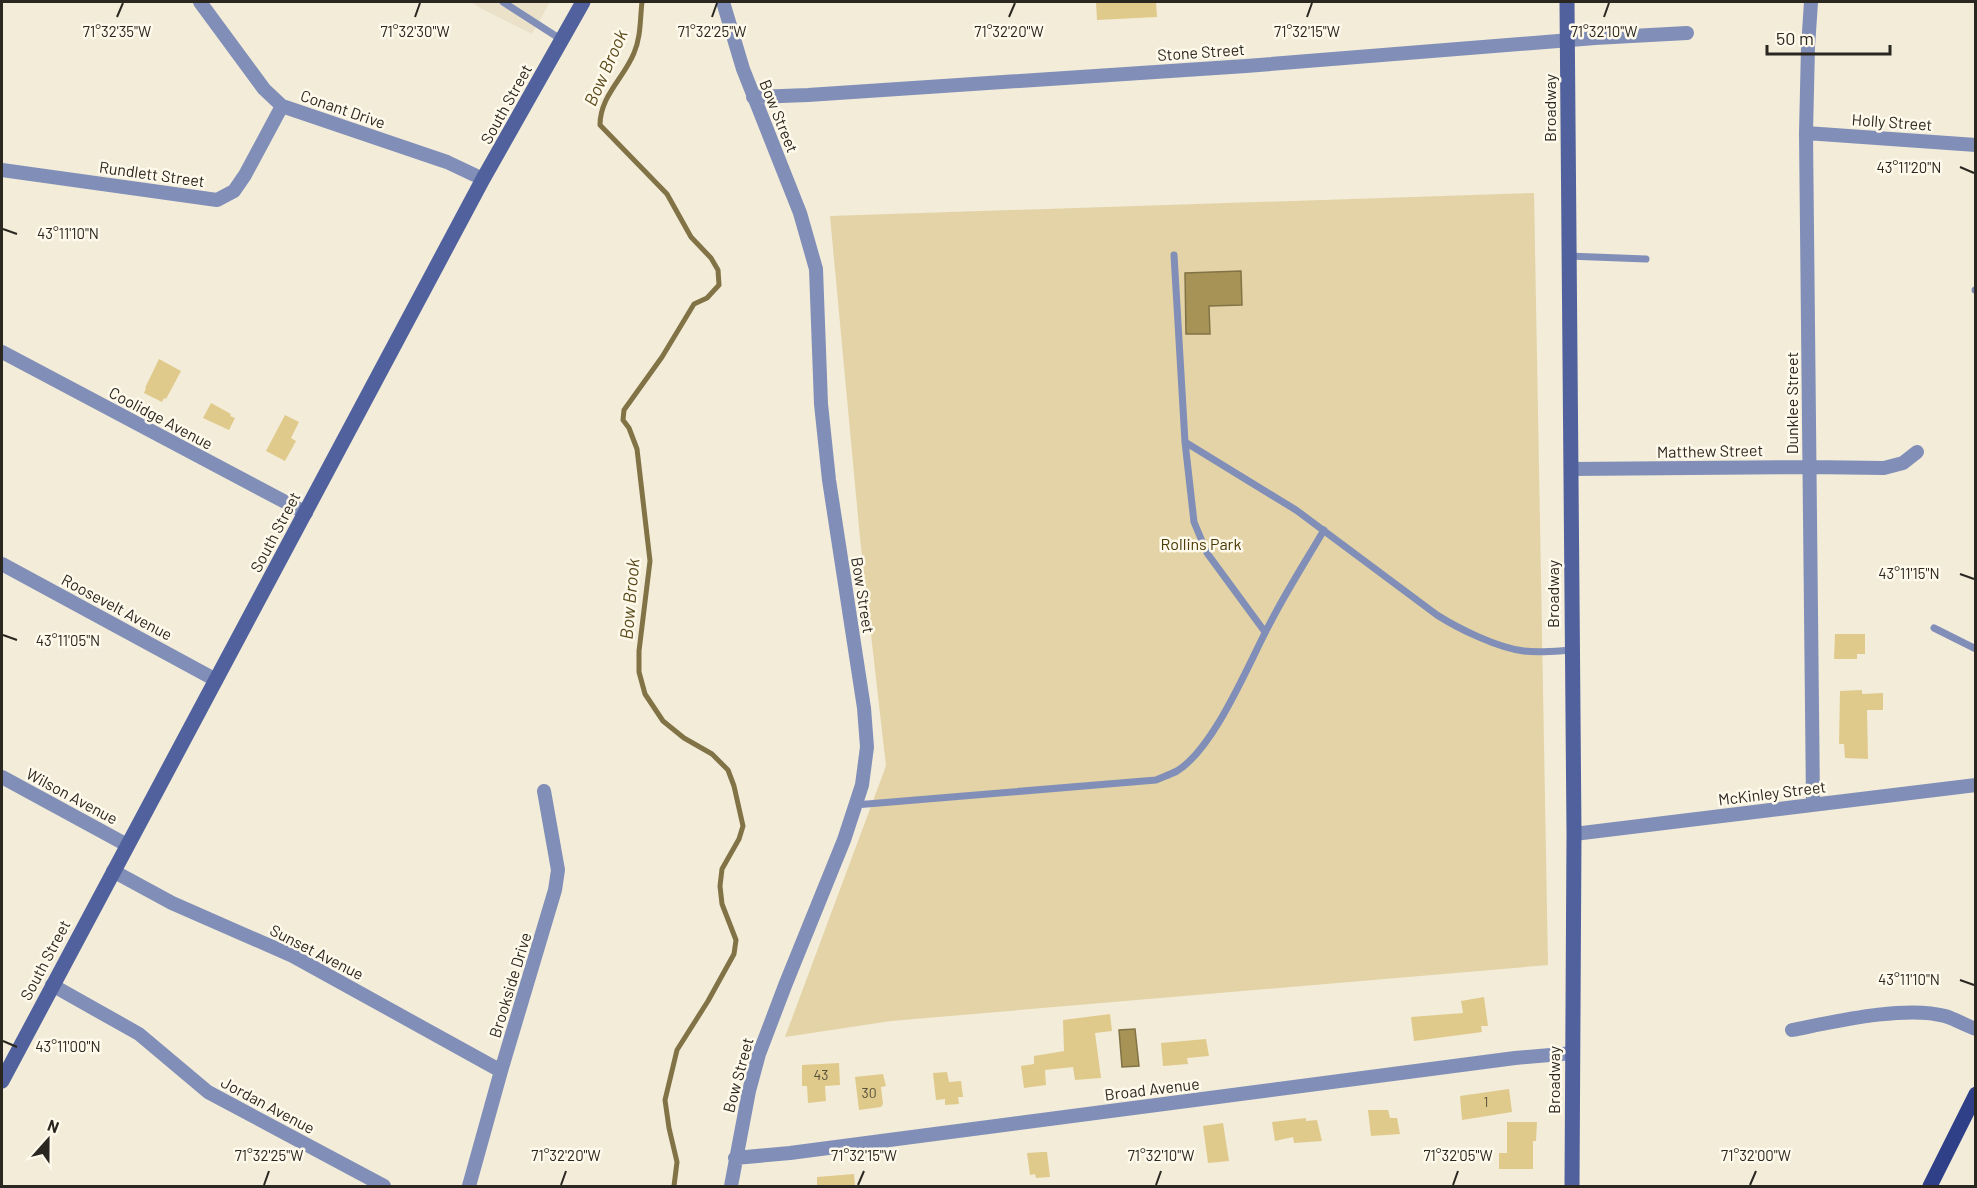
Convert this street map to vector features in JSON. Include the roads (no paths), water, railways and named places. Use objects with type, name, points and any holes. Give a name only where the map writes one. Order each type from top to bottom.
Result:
[{"type":"main road","name":"South Street","points":[[2,1081],[483,179],[583,2]]},
{"type":"main road","name":"Broadway","points":[[1567,2],[1574,834],[1572,1186]]},
{"type":"main road","points":[[1930,1186],[1976,1094]]},
{"type":"street","name":"Conant Drive","points":[[200,2],[264,89],[282,106],[447,162],[483,179]]},
{"type":"street","name":"Bow Street","points":[[723,2],[742,69],[800,213],[816,269],[823,426],[829,480],[864,708],[867,747],[862,785],[844,840],[759,1054],[749,1091],[731,1186]]},
{"type":"street","name":"Dunklee Street","points":[[1811,2],[1806,133],[1813,804]]},
{"type":"street","name":"Stone Street","points":[[753,97],[1246,66],[1340,57],[1687,33]]},
{"type":"street","name":"Rundlett Street","points":[[2,170],[217,200],[234,191],[282,106]]},
{"type":"street","name":"Holly Street","points":[[1806,133],[1976,145]]},
{"type":"street","name":"Coolidge Avenue","points":[[2,352],[306,513]]},
{"type":"street","name":"Matthew Street","points":[[1571,469],[1809,466],[1884,468],[1903,463],[1917,452]]},
{"type":"street","name":"Roosevelt Avenue","points":[[2,564],[216,680]]},
{"type":"street","name":"Wilson Avenue","points":[[2,777],[127,844]]},
{"type":"street","name":"McKinley Street","points":[[1574,834],[1976,785]]},
{"type":"street","name":"Brookside Drive","points":[[469,1186],[555,890],[558,870],[544,791]]},
{"type":"street","name":"Sunset Avenue","points":[[113,871],[172,903],[293,956],[501,1071]]},
{"type":"street","name":"Jordan Avenue","points":[[52,985],[139,1034],[208,1092],[384,1186]]},
{"type":"street","points":[[1792,1030],[1868,1017],[1925,1013],[1944,1016],[1976,1029]]},
{"type":"street","name":"Broad Avenue","points":[[735,1158],[790,1153],[1515,1058],[1573,1053]]},
{"type":"lane","points":[[503,2],[562,40]]},
{"type":"lane","points":[[1174,255],[1185,441],[1194,522],[1208,553],[1265,632]]},
{"type":"lane","points":[[1568,256],[1646,259]]},
{"type":"lane","points":[[1185,441],[1296,510],[1456,627],[1525,652],[1572,650]]},
{"type":"lane","points":[[855,805],[1156,780],[1176,771],[1190,761],[1200,748],[1240,684],[1265,632],[1324,530]]},
{"type":"lane","points":[[1934,628],[1976,649]]},
{"type":"waterway","name":"Bow Brook","points":[[642,2],[636,47],[630,62],[608,96],[600,125],[667,194],[691,237],[711,258],[718,270],[719,285],[707,298],[694,304],[662,357],[624,410],[623,420],[629,428],[637,449],[650,561],[639,651],[639,672],[645,694],[663,721],[684,738],[712,754],[728,770],[743,826],[739,839],[722,869],[720,886],[722,904],[736,940],[734,954],[677,1050],[665,1100],[677,1162],[674,1186]]},
{"type":"park label","name":"Rollins Park","points":[[1201,544]]}]
